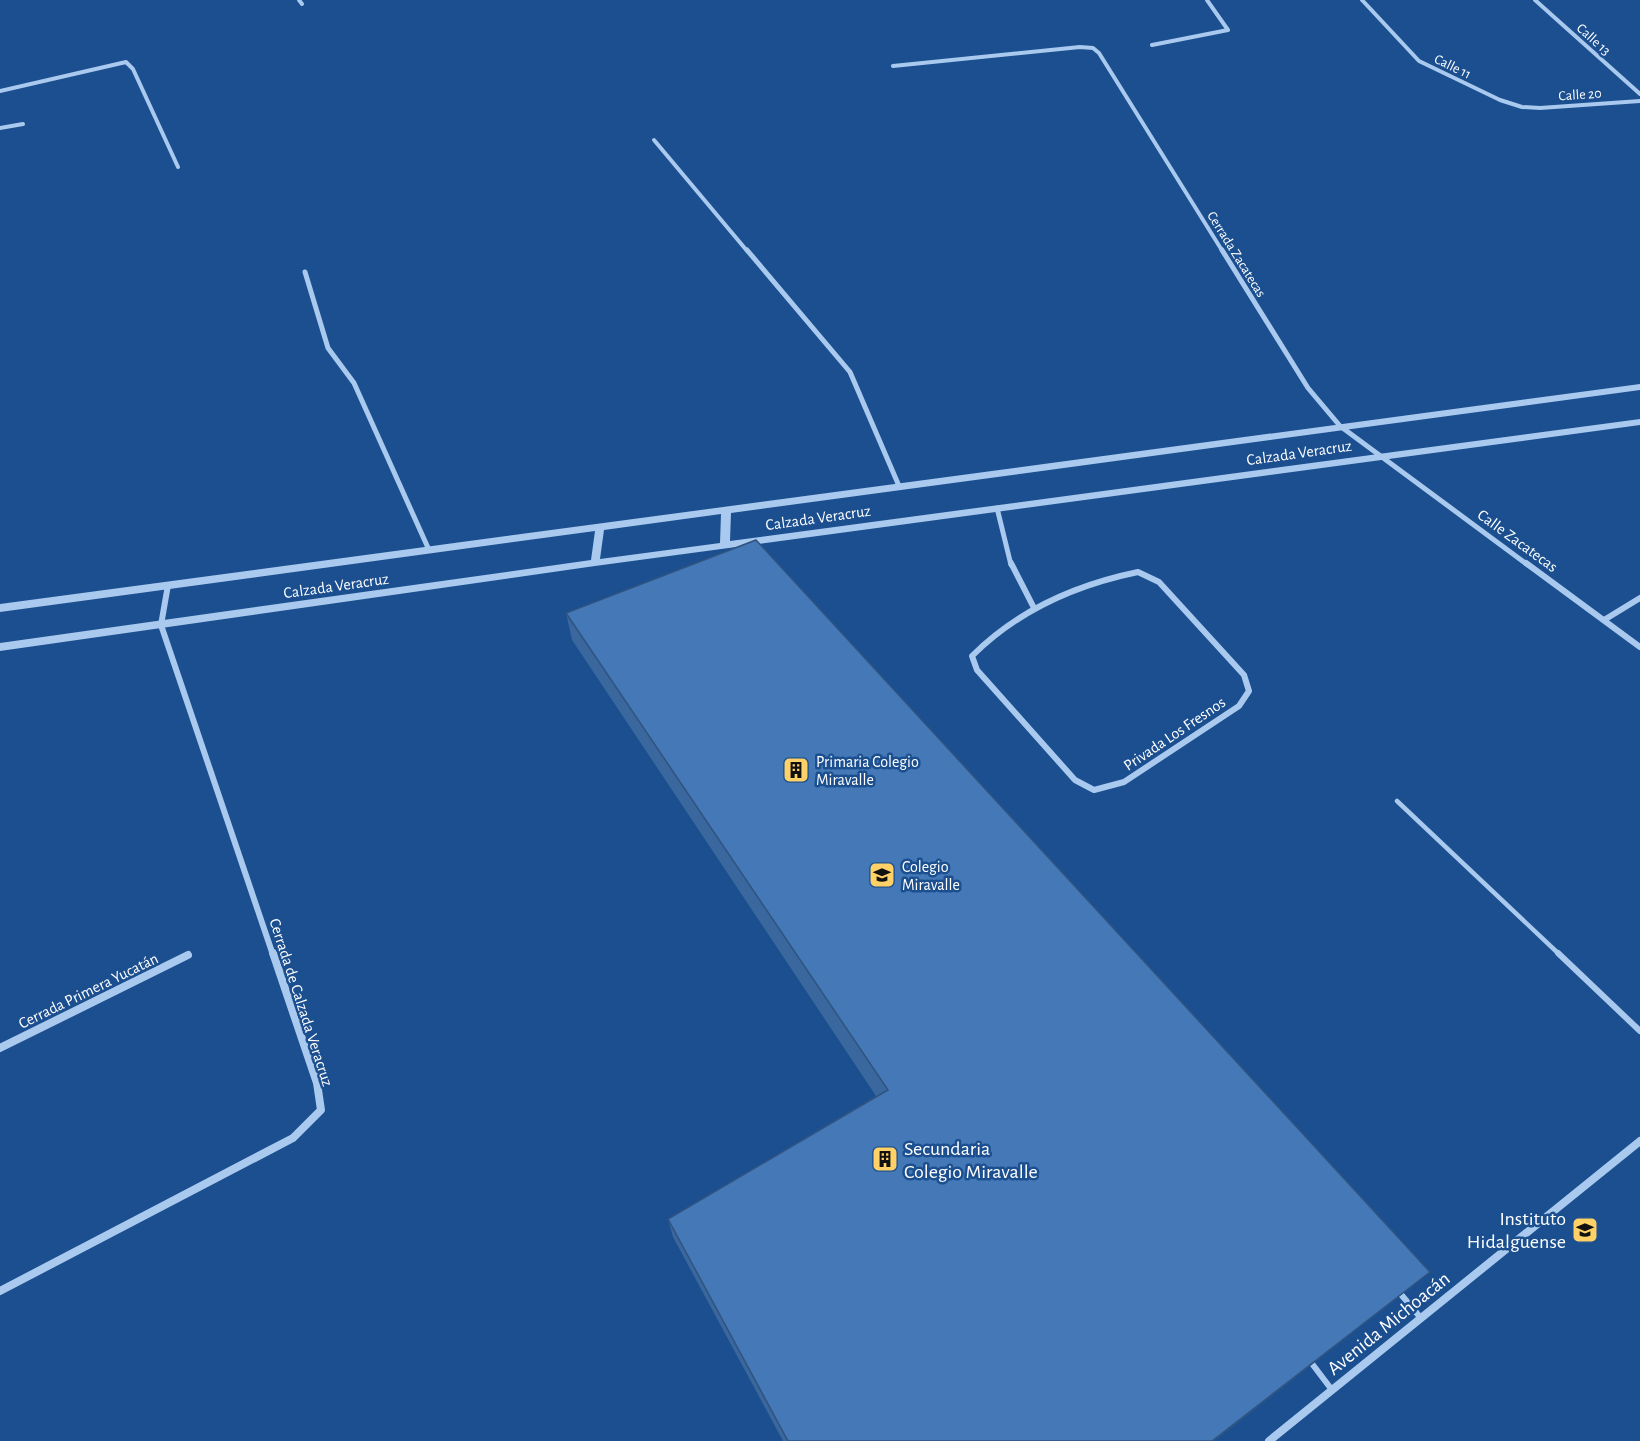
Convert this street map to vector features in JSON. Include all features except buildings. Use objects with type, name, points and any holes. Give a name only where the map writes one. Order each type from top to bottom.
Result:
[{"type":"street","points":[[1152,45],[1228,30],[1207,0]]},
{"type":"street","name":"Calle 11","points":[[1362,0],[1419,61],[1468,86],[1522,107]]},
{"type":"street","name":"Calle 13","points":[[1535,0],[1640,94]]},
{"type":"street","name":"Cerrada Zacatecas","points":[[893,66],[1080,47],[1093,48],[1099,53],[1289,361],[1308,388],[1340,426],[1381,456]]},
{"type":"street","points":[[0,91],[126,62],[133,69],[178,167]]},
{"type":"street","name":"Calle 20","points":[[1522,107],[1640,101]]},
{"type":"street","points":[[0,128],[23,124]]},
{"type":"street","points":[[654,140],[850,372],[899,486]]},
{"type":"street","points":[[305,272],[328,348],[354,383],[429,550]]},
{"type":"street","name":"Calzada Veracruz","points":[[0,608],[1640,387]]},
{"type":"street","name":"Calzada Veracruz","points":[[0,646],[725,545],[1640,422]]},
{"type":"street","name":"Calle Zacatecas","points":[[1381,456],[1640,646]]},
{"type":"street","points":[[997,508],[1010,562],[1034,608]]},
{"type":"street","points":[[725,545],[726,510]]},
{"type":"street","points":[[595,563],[600,527]]},
{"type":"street","name":"Privada Los Fresnos","points":[[1138,572],[1159,582],[1244,675],[1249,691],[1239,706],[1124,782],[1094,790],[1075,780],[977,670],[972,656],[986,640],[1034,608],[1113,577],[1138,572]]},
{"type":"street","name":"Cerrada de Calzada Veracruz","points":[[0,1291],[293,1137],[321,1110],[317,1083],[161,625],[168,585]]},
{"type":"street","points":[[1604,620],[1640,598]]},
{"type":"street","name":"Cerrada Primera Yucatán","points":[[0,1048],[188,955]]},
{"type":"street","name":"Avenida Michoacán","points":[[1269,1441],[1640,1141]]},
{"type":"lane","points":[[1397,801],[1640,1031]]},
{"type":"lane","points":[[1397,1290],[1420,1317]]},
{"type":"lane","points":[[1302,1350],[1332,1390]]},
{"type":"place","name":"Primaria Colegio Miravalle","points":[[796,770]]},
{"type":"place","name":"Colegio Miravalle","points":[[882,875]]},
{"type":"place","name":"Secundaria Colegio Miravalle","points":[[885,1159]]},
{"type":"place","name":"Instituto Hidalguense","points":[[1585,1230]]}]
